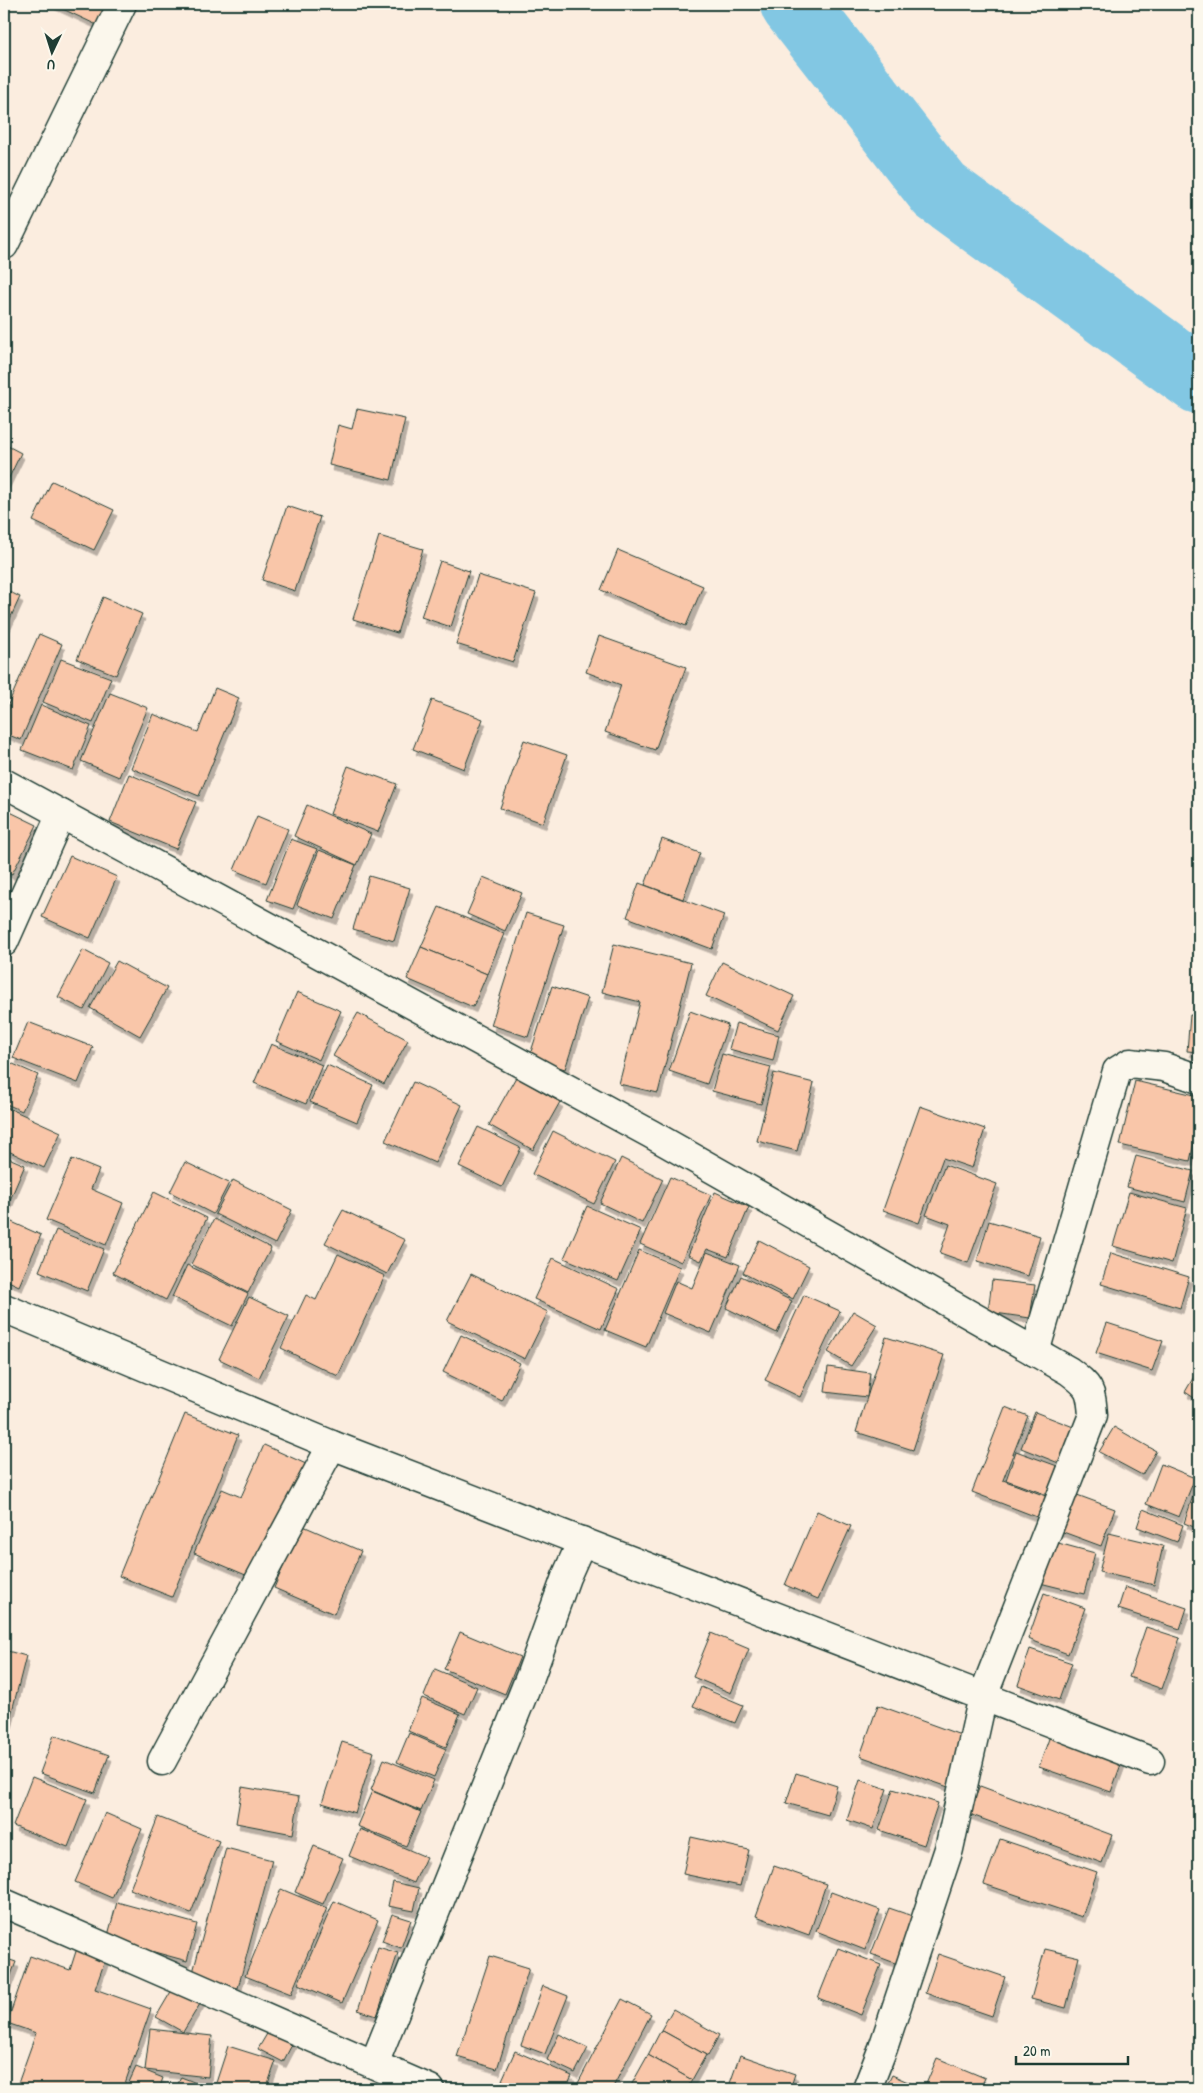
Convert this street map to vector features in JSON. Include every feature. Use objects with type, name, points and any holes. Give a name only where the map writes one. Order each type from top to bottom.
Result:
[{"type":"street","points":[[4,245],[122,4]]},
{"type":"street","points":[[4,783],[651,1134],[1036,1352],[1069,1371],[1085,1383],[1092,1395],[1093,1415],[983,1696],[949,1849],[883,2048],[867,2089]]},
{"type":"street","points":[[4,942],[61,814]]},
{"type":"street","points":[[1036,1352],[1117,1071],[1130,1063],[1164,1067],[1199,1079]]},
{"type":"street","points":[[4,1308],[332,1445],[1150,1761]]},
{"type":"street","points":[[162,1761],[332,1445]]},
{"type":"street","points":[[374,2064],[527,1686],[566,1577],[582,1541]]},
{"type":"street","points":[[4,1903],[430,2089]]},
{"type":"building","points":[[52,4],[107,4],[97,25]]},
{"type":"building","points":[[357,409],[405,419],[391,480],[329,465],[338,425],[352,429]]},
{"type":"building","points":[[4,444],[21,453],[5,486],[4,486]]},
{"type":"building","points":[[52,481],[114,510],[94,550],[33,521]]},
{"type":"building","points":[[287,506],[320,517],[295,591],[262,580]]},
{"type":"building","points":[[379,536],[423,549],[397,633],[353,619]]},
{"type":"building","points":[[618,550],[703,586],[686,626],[601,590]]},
{"type":"building","points":[[440,561],[469,571],[451,627],[421,617]]},
{"type":"building","points":[[478,575],[536,593],[513,662],[456,644]]},
{"type":"building","points":[[4,589],[20,597],[4,632]]},
{"type":"building","points":[[103,597],[142,614],[116,675],[77,659]]},
{"type":"building","points":[[39,634],[62,644],[21,740],[4,733],[4,714]]},
{"type":"building","points":[[599,636],[686,667],[655,750],[605,732],[621,685],[586,672]]},
{"type":"building","points":[[61,659],[111,678],[93,723],[43,702]]},
{"type":"building","points":[[215,688],[239,698],[199,796],[131,768],[153,714],[198,732]]},
{"type":"building","points":[[110,693],[148,708],[119,777],[81,761]]},
{"type":"building","points":[[432,700],[483,719],[464,769],[413,749]]},
{"type":"building","points":[[41,705],[91,726],[73,770],[22,750]]},
{"type":"building","points":[[524,740],[567,755],[543,823],[500,808]]},
{"type":"building","points":[[348,766],[397,784],[378,832],[330,814]]},
{"type":"building","points":[[129,774],[196,802],[176,849],[110,822]]},
{"type":"building","points":[[307,805],[371,834],[357,865],[294,836]]},
{"type":"building","points":[[4,809],[37,825],[12,874],[4,870]]},
{"type":"building","points":[[257,816],[288,829],[266,883],[234,870]]},
{"type":"building","points":[[291,839],[317,849],[293,909],[267,900]]},
{"type":"building","points":[[662,839],[700,853],[683,899],[645,885]]},
{"type":"building","points":[[319,850],[356,865],[334,919],[297,905]]},
{"type":"building","points":[[70,856],[117,877],[90,938],[42,917]]},
{"type":"building","points":[[369,876],[410,888],[394,941],[353,929]]},
{"type":"building","points":[[483,877],[522,893],[505,931],[467,914]]},
{"type":"building","points":[[639,883],[724,915],[712,949],[627,917]]},
{"type":"building","points":[[439,907],[504,934],[487,974],[421,947]]},
{"type":"building","points":[[526,913],[564,925],[528,1037],[491,1025]]},
{"type":"building","points":[[614,944],[691,963],[658,1093],[619,1084],[640,1002],[602,992]]},
{"type":"building","points":[[421,947],[487,974],[473,1007],[407,979]]},
{"type":"building","points":[[83,950],[108,963],[84,1010],[58,997]]},
{"type":"building","points":[[117,961],[167,988],[140,1036],[90,1008]]},
{"type":"building","points":[[722,962],[794,996],[778,1030],[706,996]]},
{"type":"building","points":[[552,986],[588,998],[565,1069],[529,1058]]},
{"type":"building","points":[[297,992],[341,1011],[319,1060],[276,1041]]},
{"type":"building","points":[[690,1011],[728,1025],[707,1084],[669,1071]]},
{"type":"building","points":[[358,1013],[408,1040],[384,1084],[333,1056]]},
{"type":"building","points":[[1190,1015],[1199,1016],[1199,1052],[1187,1051]]},
{"type":"building","points":[[28,1022],[93,1047],[78,1083],[13,1058]]},
{"type":"building","points":[[736,1023],[779,1035],[773,1061],[729,1049]]},
{"type":"building","points":[[271,1044],[322,1065],[306,1104],[254,1083]]},
{"type":"building","points":[[722,1054],[771,1067],[761,1104],[712,1091]]},
{"type":"building","points":[[4,1060],[38,1075],[22,1111],[4,1103]]},
{"type":"building","points":[[327,1065],[373,1085],[357,1122],[310,1102]]},
{"type":"building","points":[[774,1073],[814,1083],[797,1151],[757,1141]]},
{"type":"building","points":[[516,1077],[560,1102],[533,1150],[489,1125]]},
{"type":"building","points":[[1135,1081],[1199,1096],[1199,1119],[1190,1161],[1120,1145]]},
{"type":"building","points":[[413,1082],[462,1105],[435,1163],[385,1141]]},
{"type":"building","points":[[4,1106],[61,1132],[44,1168],[4,1149]]},
{"type":"building","points":[[920,1106],[985,1129],[972,1168],[943,1158],[919,1223],[883,1210]]},
{"type":"building","points":[[478,1127],[521,1148],[502,1187],[459,1166]]},
{"type":"building","points":[[553,1131],[615,1162],[594,1204],[532,1174]]},
{"type":"building","points":[[4,1156],[25,1165],[4,1214]]},
{"type":"building","points":[[1136,1156],[1193,1171],[1185,1202],[1127,1187]]},
{"type":"building","points":[[621,1158],[663,1179],[642,1223],[600,1203]]},
{"type":"building","points":[[72,1159],[99,1170],[91,1189],[123,1203],[106,1245],[46,1220]]},
{"type":"building","points":[[185,1162],[229,1183],[213,1214],[170,1192]]},
{"type":"building","points":[[945,1165],[997,1184],[968,1263],[940,1253],[950,1224],[926,1215]]},
{"type":"building","points":[[670,1177],[711,1195],[681,1262],[640,1244]]},
{"type":"building","points":[[233,1180],[292,1210],[275,1244],[215,1214]]},
{"type":"building","points":[[154,1192],[207,1218],[166,1300],[113,1273]]},
{"type":"building","points":[[715,1192],[749,1207],[728,1257],[707,1249],[701,1261],[688,1255]]},
{"type":"building","points":[[1129,1192],[1187,1208],[1172,1263],[1113,1246]]},
{"type":"building","points":[[587,1206],[641,1230],[618,1281],[564,1258]]},
{"type":"building","points":[[343,1210],[405,1240],[387,1274],[325,1243]]},
{"type":"building","points":[[5,1219],[41,1235],[19,1286],[4,1279]]},
{"type":"building","points":[[214,1219],[271,1248],[248,1293],[191,1264]]},
{"type":"building","points":[[989,1221],[1040,1236],[1028,1276],[977,1261]]},
{"type":"building","points":[[56,1230],[104,1249],[87,1291],[39,1271]]},
{"type":"building","points":[[759,1240],[809,1266],[793,1299],[743,1273]]},
{"type":"building","points":[[639,1250],[680,1267],[646,1347],[605,1330]]},
{"type":"building","points":[[707,1252],[740,1265],[711,1333],[663,1313],[676,1281],[692,1288]]},
{"type":"building","points":[[1111,1253],[1189,1277],[1180,1308],[1101,1284]]},
{"type":"building","points":[[338,1254],[385,1276],[338,1376],[281,1348],[306,1295],[316,1300]]},
{"type":"building","points":[[553,1258],[619,1289],[601,1329],[534,1299]]},
{"type":"building","points":[[187,1265],[248,1294],[232,1326],[172,1297]]},
{"type":"building","points":[[471,1274],[548,1312],[525,1359],[447,1321]]},
{"type":"building","points":[[741,1276],[792,1301],[777,1333],[726,1308]]},
{"type":"building","points":[[992,1280],[1035,1285],[1030,1318],[988,1312]]},
{"type":"building","points":[[804,1295],[840,1311],[800,1397],[765,1380]]},
{"type":"building","points":[[249,1297],[289,1316],[259,1378],[219,1359]]},
{"type":"building","points":[[853,1311],[877,1325],[851,1366],[828,1352]]},
{"type":"building","points":[[1107,1323],[1163,1341],[1152,1371],[1096,1353]]},
{"type":"building","points":[[461,1335],[520,1363],[502,1401],[443,1372]]},
{"type":"building","points":[[886,1337],[944,1355],[913,1450],[856,1432]]},
{"type":"building","points":[[828,1367],[870,1373],[867,1397],[825,1392]]},
{"type":"building","points":[[1199,1368],[1199,1401],[1185,1392]]},
{"type":"building","points":[[1005,1407],[1028,1416],[1003,1480],[1051,1498],[1042,1519],[972,1492]]},
{"type":"building","points":[[1035,1412],[1076,1428],[1061,1464],[1021,1448]]},
{"type":"building","points":[[185,1414],[238,1435],[172,1597],[119,1576]]},
{"type":"building","points":[[1114,1427],[1156,1451],[1142,1475],[1099,1452]]},
{"type":"building","points":[[264,1445],[306,1464],[255,1579],[194,1553],[222,1489],[241,1497]]},
{"type":"building","points":[[1016,1451],[1060,1467],[1050,1496],[1006,1480]]},
{"type":"building","points":[[1161,1464],[1195,1478],[1179,1517],[1146,1504]]},
{"type":"building","points":[[1196,1487],[1199,1489],[1199,1529],[1184,1523]]},
{"type":"building","points":[[1069,1492],[1115,1509],[1101,1546],[1055,1529]]},
{"type":"building","points":[[1143,1509],[1183,1525],[1177,1542],[1137,1527]]},
{"type":"building","points":[[817,1511],[851,1526],[818,1599],[785,1585]]},
{"type":"building","points":[[301,1525],[361,1551],[334,1614],[274,1588]]},
{"type":"building","points":[[1109,1533],[1163,1546],[1154,1585],[1099,1572]]},
{"type":"building","points":[[1047,1540],[1095,1553],[1084,1594],[1036,1582]]},
{"type":"building","points":[[1125,1587],[1187,1608],[1180,1629],[1118,1609]]},
{"type":"building","points":[[1044,1593],[1085,1608],[1068,1654],[1028,1639]]},
{"type":"building","points":[[1146,1627],[1180,1638],[1162,1689],[1129,1677]]},
{"type":"building","points":[[460,1632],[520,1657],[505,1694],[444,1669]]},
{"type":"building","points":[[711,1633],[749,1649],[731,1693],[693,1677]]},
{"type":"building","points":[[1030,1649],[1072,1663],[1059,1700],[1018,1685]]},
{"type":"building","points":[[4,1650],[26,1656],[9,1723],[4,1722]]},
{"type":"building","points":[[435,1669],[477,1687],[465,1714],[424,1696]]},
{"type":"building","points":[[701,1687],[743,1705],[735,1723],[693,1706]]},
{"type":"building","points":[[422,1698],[460,1714],[446,1747],[408,1731]]},
{"type":"building","points":[[878,1705],[969,1738],[951,1788],[860,1756]]},
{"type":"building","points":[[1052,1730],[1124,1756],[1111,1792],[1039,1767]]},
{"type":"building","points":[[409,1733],[446,1749],[434,1777],[397,1762]]},
{"type":"building","points":[[54,1735],[109,1755],[95,1793],[40,1773]]},
{"type":"building","points":[[342,1742],[374,1752],[355,1813],[322,1803]]},
{"type":"building","points":[[384,1759],[434,1780],[421,1811],[371,1790]]},
{"type":"building","points":[[796,1773],[837,1786],[828,1815],[786,1803]]},
{"type":"building","points":[[32,1777],[87,1799],[68,1847],[13,1826]]},
{"type":"building","points":[[860,1780],[887,1789],[873,1829],[847,1820]]},
{"type":"building","points":[[980,1786],[1112,1835],[1102,1863],[969,1814]]},
{"type":"building","points":[[242,1787],[299,1797],[293,1834],[236,1823]]},
{"type":"building","points":[[893,1789],[938,1803],[924,1845],[879,1830]]},
{"type":"building","points":[[372,1791],[421,1812],[406,1846],[357,1826]]},
{"type":"building","points":[[105,1813],[142,1829],[112,1898],[75,1882]]},
{"type":"building","points":[[158,1817],[219,1841],[191,1913],[130,1889]]},
{"type":"building","points":[[360,1829],[426,1857],[414,1883],[349,1856]]},
{"type":"building","points":[[691,1837],[749,1850],[740,1886],[683,1874]]},
{"type":"building","points":[[1000,1839],[1097,1872],[1082,1917],[984,1884]]},
{"type":"building","points":[[314,1846],[343,1858],[323,1904],[295,1892]]},
{"type":"building","points":[[226,1848],[272,1860],[238,1988],[192,1976]]},
{"type":"building","points":[[774,1866],[826,1884],[809,1935],[756,1916]]},
{"type":"building","points":[[393,1882],[419,1888],[414,1911],[388,1906]]},
{"type":"building","points":[[281,1889],[327,1908],[291,1994],[245,1976]]},
{"type":"building","points":[[831,1892],[880,1910],[865,1950],[816,1931]]},
{"type":"building","points":[[334,1901],[378,1920],[342,2003],[298,1984]]},
{"type":"building","points":[[117,1902],[197,1924],[187,1961],[107,1939]]},
{"type":"building","points":[[889,1908],[921,1919],[903,1966],[871,1954]]},
{"type":"building","points":[[392,1914],[411,1920],[401,1948],[382,1941]]},
{"type":"building","points":[[78,1945],[107,1955],[95,1989],[151,2009],[123,2089],[16,2089],[36,2033],[7,2023],[30,1956],[70,1970]]},
{"type":"building","points":[[378,1947],[398,1953],[377,2016],[358,2010]]},
{"type":"building","points":[[838,1948],[881,1965],[861,2015],[818,1998]]},
{"type":"building","points":[[1045,1949],[1079,1957],[1066,2008],[1031,1999]]},
{"type":"building","points":[[938,1954],[1005,1977],[992,2016],[925,1993]]},
{"type":"building","points":[[490,1956],[529,1968],[497,2069],[457,2057]]},
{"type":"building","points":[[4,1958],[16,1962],[4,1993]]},
{"type":"building","points":[[176,1983],[203,1999],[183,2032],[156,2017]]},
{"type":"building","points":[[543,1986],[568,1996],[545,2054],[521,2045]]},
{"type":"building","points":[[622,1999],[651,2014],[612,2089],[575,2089]]},
{"type":"building","points":[[673,2009],[719,2035],[708,2056],[661,2030]]},
{"type":"building","points":[[271,2027],[295,2039],[283,2062],[258,2049]]},
{"type":"building","points":[[150,2029],[212,2036],[208,2077],[145,2070]]},
{"type":"building","points":[[661,2030],[706,2055],[692,2080],[648,2055]]},
{"type":"building","points":[[559,2034],[588,2048],[575,2073],[547,2060]]},
{"type":"building","points":[[228,2046],[276,2061],[266,2089],[214,2089]]},
{"type":"building","points":[[515,2051],[572,2076],[566,2089],[500,2089]]},
{"type":"building","points":[[648,2055],[692,2080],[687,2089],[629,2089]]},
{"type":"building","points":[[740,2055],[795,2074],[790,2089],[728,2089]]},
{"type":"building","points":[[937,2058],[985,2078],[980,2089],[924,2089]]},
{"type":"building","points":[[136,2067],[163,2078],[159,2089],[126,2089]]},
{"type":"building","points":[[892,2075],[917,2086],[916,2089],[885,2089]]},
{"type":"building","points":[[181,2077],[212,2089],[176,2089]]},
{"type":"waterway","points":[[794,4],[940,191],[1199,380]]}]
